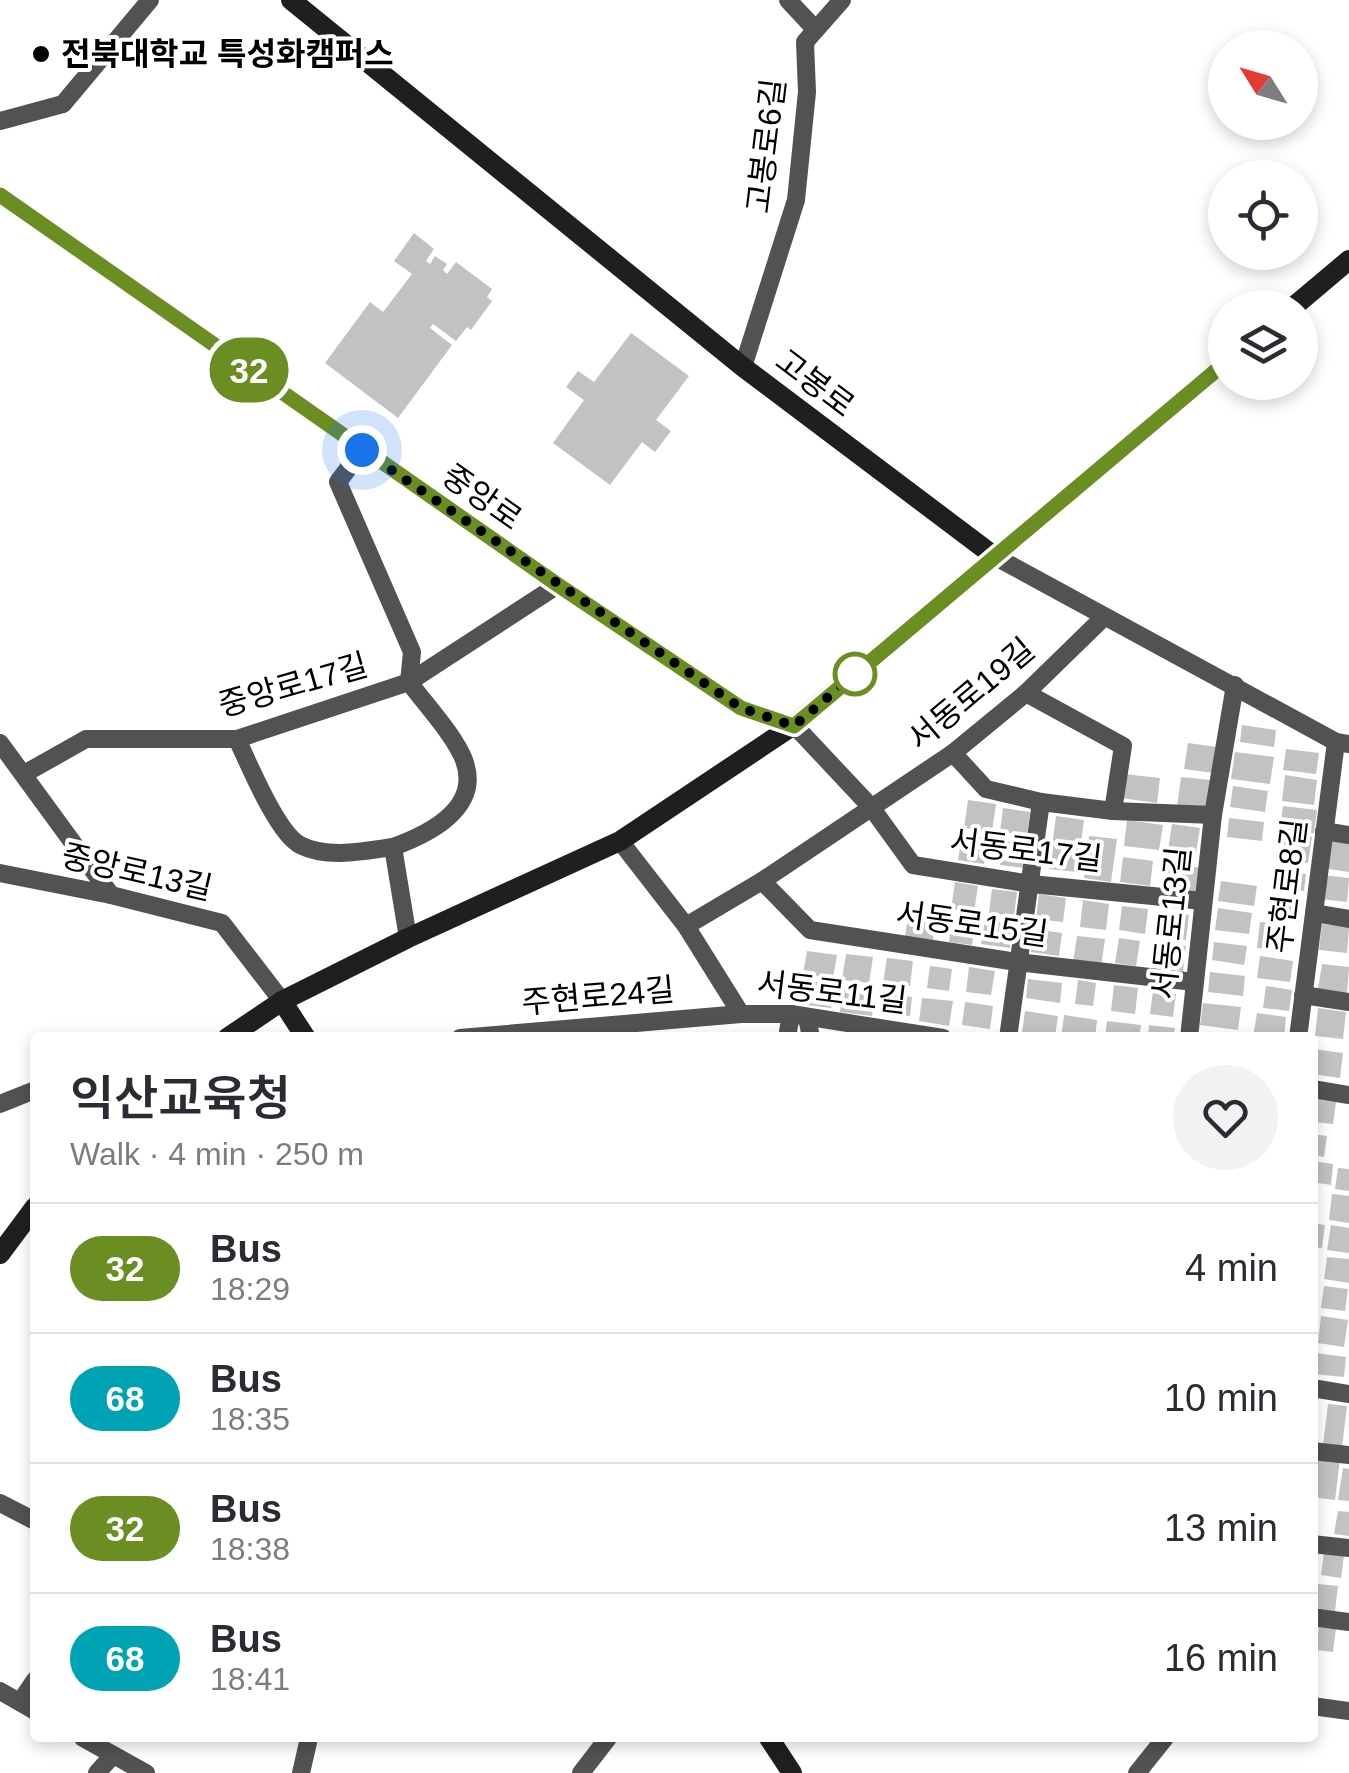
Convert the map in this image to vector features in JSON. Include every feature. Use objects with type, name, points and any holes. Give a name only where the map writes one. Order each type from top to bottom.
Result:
[{"type":"street","points":[[0,121],[63,104],[150,0]]},
{"type":"street","name":"고봉로","points":[[291,0],[743,367],[994,556],[1102,618],[1343,743]]},
{"type":"street","points":[[788,0],[815,29],[842,0]]},
{"type":"street","name":"고봉로6길","points":[[743,367],[796,200],[806,92],[804,42],[815,29]]},
{"type":"street","name":"중앙로","points":[[0,195],[362,450],[741,708],[794,726]]},
{"type":"street","points":[[1313,290],[1349,260]]},
{"type":"street","points":[[236,1032],[282,1001],[408,938],[620,842],[794,726],[1208,377]]},
{"type":"street","points":[[237,739],[279,822],[299,845],[328,852],[393,847],[425,835],[449,818],[465,796],[464,758],[409,682],[412,652],[338,482],[362,450]]},
{"type":"street","name":"중앙로17길","points":[[24,774],[86,739],[237,739],[409,682],[558,585]]},
{"type":"street","name":"서동로19길","points":[[686,926],[762,881],[953,753],[1026,693],[1102,618]]},
{"type":"street","name":"서동로13길","points":[[1190,1032],[1213,815],[1235,685]]},
{"type":"street","points":[[1026,693],[1123,746],[1113,810]]},
{"type":"street","points":[[794,726],[871,807]]},
{"type":"street","points":[[0,743],[111,895]]},
{"type":"street","name":"주현로8길","points":[[1299,1032],[1324,831],[1343,743]]},
{"type":"street","name":"서동로13길","points":[[953,753],[986,790],[1041,802],[1113,810],[1213,815]]},
{"type":"street","points":[[1009,1032],[1041,802]]},
{"type":"street","name":"서동로17길","points":[[871,807],[912,865],[1031,884],[1203,901]]},
{"type":"street","points":[[1324,831],[1349,835]]},
{"type":"street","name":"서동로11길","points":[[620,842],[686,926],[741,1014],[799,1016],[904,1032]]},
{"type":"street","points":[[393,847],[408,938]]},
{"type":"street","name":"중앙로13길","points":[[0,873],[222,923],[282,1001]]},
{"type":"street","name":"서동로15길","points":[[762,881],[810,930],[1017,962],[1194,982]]},
{"type":"street","points":[[1314,914],[1349,919]]},
{"type":"street","points":[[1303,995],[1349,1002]]},
{"type":"street","points":[[282,1001],[302,1032]]},
{"type":"street","name":"주현로24길","points":[[530,1032],[741,1014]]},
{"type":"street","points":[[790,1032],[799,1016]]},
{"type":"street","points":[[799,1016],[808,1032]]},
{"type":"street","points":[[1318,1090],[1349,1094]]},
{"type":"street","points":[[0,1104],[30,1092]]},
{"type":"street","points":[[0,1254],[30,1213]]},
{"type":"street","points":[[1318,1389],[1349,1394]]},
{"type":"street","points":[[1318,1451],[1349,1456]]},
{"type":"street","points":[[0,1502],[30,1518]]},
{"type":"street","points":[[1318,1545],[1349,1548]]},
{"type":"street","points":[[1318,1618],[1349,1622]]},
{"type":"street","points":[[0,1691],[28,1706]]},
{"type":"street","points":[[1318,1707],[1349,1711]]},
{"type":"street","points":[[91,1742],[146,1773]]},
{"type":"street","points":[[301,1773],[309,1742]]},
{"type":"street","points":[[581,1773],[605,1742]]},
{"type":"street","points":[[772,1742],[792,1773]]},
{"type":"street","points":[[1137,1773],[1162,1742]]},
{"type":"street","points":[[97,1773],[114,1754]]},
{"type":"building","points":[[414,233],[434,249],[426,261],[430,264],[435,256],[447,264],[443,270],[447,274],[456,262],[492,289],[487,297],[492,301],[471,330],[467,327],[456,341],[433,324],[430,328],[452,345],[398,418],[325,363],[370,302],[383,312],[412,274],[394,261]]},
{"type":"building","points":[[631,333],[689,376],[656,420],[671,431],[655,452],[642,442],[610,485],[553,443],[584,400],[566,387],[578,371],[594,382]]},
{"type":"building","points":[[1242,725],[1276,730],[1274,747],[1240,742]]},
{"type":"building","points":[[1188,743],[1217,747],[1214,773],[1184,769]]},
{"type":"building","points":[[1286,749],[1319,753],[1316,774],[1283,770]]},
{"type":"building","points":[[1235,752],[1274,757],[1270,784],[1231,779]]},
{"type":"building","points":[[1124,774],[1160,778],[1157,803],[1121,798]]},
{"type":"building","points":[[1285,775],[1317,780],[1314,805],[1282,801]]},
{"type":"building","points":[[1181,777],[1211,780],[1207,811],[1177,807]]},
{"type":"building","points":[[1233,786],[1268,791],[1265,812],[1230,807]]},
{"type":"building","points":[[968,800],[996,804],[992,831],[964,828]]},
{"type":"building","points":[[1283,806],[1317,810],[1314,833],[1280,829]]},
{"type":"building","points":[[1003,808],[1030,812],[1027,835],[1000,832]]},
{"type":"building","points":[[1056,816],[1084,820],[1077,872],[1049,869]]},
{"type":"building","points":[[1229,818],[1264,822],[1262,841],[1227,837]]},
{"type":"building","points":[[1127,820],[1163,825],[1159,850],[1124,846]]},
{"type":"building","points":[[1172,824],[1200,828],[1196,853],[1168,850]]},
{"type":"building","points":[[1284,833],[1312,837],[1308,863],[1281,860]]},
{"type":"building","points":[[962,835],[988,838],[984,864],[958,860]]},
{"type":"building","points":[[1089,836],[1117,839],[1111,882],[1084,878]]},
{"type":"building","points":[[1327,838],[1349,841],[1349,872],[1323,868]]},
{"type":"building","points":[[1003,841],[1028,844],[1024,868],[1000,865]]},
{"type":"building","points":[[1123,857],[1153,861],[1150,886],[1120,882]]},
{"type":"building","points":[[1167,863],[1202,868],[1199,892],[1164,888]]},
{"type":"building","points":[[1277,870],[1306,874],[1304,891],[1275,887]]},
{"type":"building","points":[[1323,875],[1349,878],[1347,902],[1320,899]]},
{"type":"building","points":[[1221,881],[1257,886],[1254,906],[1218,901]]},
{"type":"building","points":[[955,882],[978,886],[974,912],[951,909]]},
{"type":"building","points":[[992,889],[1017,892],[1014,916],[989,913]]},
{"type":"building","points":[[1039,894],[1066,898],[1063,922],[1036,919]]},
{"type":"building","points":[[1274,894],[1301,897],[1298,921],[1271,918]]},
{"type":"building","points":[[1083,900],[1109,904],[1106,930],[1080,927]]},
{"type":"building","points":[[1122,906],[1148,909],[1145,934],[1119,930]]},
{"type":"building","points":[[1218,908],[1252,913],[1249,934],[1215,930]]},
{"type":"building","points":[[909,910],[936,913],[933,940],[905,937]]},
{"type":"building","points":[[1160,911],[1189,915],[1186,940],[1157,936]]},
{"type":"building","points":[[952,917],[975,920],[972,945],[949,942]]},
{"type":"building","points":[[985,920],[1013,924],[1010,948],[981,944]]},
{"type":"building","points":[[1260,922],[1287,925],[1284,951],[1257,948]]},
{"type":"building","points":[[1322,924],[1349,927],[1347,953],[1319,950]]},
{"type":"building","points":[[1035,929],[1062,933],[1059,956],[1031,952]]},
{"type":"building","points":[[1077,936],[1105,939],[1101,967],[1073,963]]},
{"type":"building","points":[[1119,938],[1140,941],[1136,966],[1115,963]]},
{"type":"building","points":[[1159,942],[1186,946],[1183,971],[1155,967]]},
{"type":"building","points":[[1214,942],[1247,946],[1244,965],[1212,960]]},
{"type":"building","points":[[807,951],[837,955],[833,978],[803,974]]},
{"type":"building","points":[[846,954],[873,957],[869,983],[842,980]]},
{"type":"building","points":[[1260,956],[1293,961],[1290,982],[1257,978]]},
{"type":"building","points":[[887,958],[913,961],[910,986],[883,983]]},
{"type":"building","points":[[1322,964],[1349,967],[1347,993],[1318,989]]},
{"type":"building","points":[[930,966],[952,969],[949,991],[927,988]]},
{"type":"building","points":[[969,967],[995,971],[991,995],[966,992]]},
{"type":"building","points":[[1210,972],[1245,976],[1243,996],[1208,992]]},
{"type":"building","points":[[1028,979],[1062,983],[1060,1003],[1026,998]]},
{"type":"building","points":[[802,980],[834,984],[831,1008],[799,1004]]},
{"type":"building","points":[[1078,980],[1096,983],[1093,1006],[1075,1004]]},
{"type":"building","points":[[1114,985],[1138,988],[1135,1014],[1111,1011]]},
{"type":"building","points":[[1266,986],[1292,990],[1289,1011],[1263,1008]]},
{"type":"building","points":[[843,989],[875,993],[872,1016],[840,1012]]},
{"type":"building","points":[[1153,991],[1176,994],[1173,1017],[1150,1014]]},
{"type":"building","points":[[887,994],[912,997],[910,1016],[884,1013]]},
{"type":"building","points":[[922,998],[953,1001],[949,1026],[919,1021]]},
{"type":"building","points":[[965,1002],[993,1006],[990,1029],[962,1025]]},
{"type":"building","points":[[1203,1003],[1241,1007],[1238,1030],[1200,1025]]},
{"type":"building","points":[[1318,1008],[1346,1012],[1343,1039],[1318,1036]]},
{"type":"building","points":[[1025,1011],[1058,1016],[1056,1032],[1022,1032]]},
{"type":"building","points":[[1257,1013],[1286,1017],[1285,1032],[1254,1032]]},
{"type":"building","points":[[1064,1015],[1097,1020],[1096,1032],[1062,1032]]},
{"type":"building","points":[[1107,1021],[1141,1025],[1140,1032],[1106,1032]]},
{"type":"building","points":[[1149,1025],[1175,1028],[1174,1032],[1148,1032]]},
{"type":"building","points":[[1318,1050],[1343,1053],[1340,1078],[1318,1075]]},
{"type":"building","points":[[1318,1100],[1336,1102],[1333,1124],[1318,1123]]},
{"type":"building","points":[[1318,1135],[1327,1136],[1324,1157],[1318,1156]]},
{"type":"building","points":[[1318,1162],[1333,1164],[1331,1185],[1318,1183]]},
{"type":"building","points":[[1338,1168],[1349,1169],[1349,1191],[1335,1189]]},
{"type":"building","points":[[1332,1194],[1349,1196],[1349,1223],[1329,1220]]},
{"type":"building","points":[[1318,1224],[1325,1225],[1322,1248],[1318,1248]]},
{"type":"building","points":[[1331,1225],[1349,1228],[1349,1253],[1327,1250]]},
{"type":"building","points":[[1327,1257],[1349,1259],[1349,1283],[1324,1279]]},
{"type":"building","points":[[1324,1286],[1348,1289],[1345,1311],[1321,1308]]},
{"type":"building","points":[[1321,1316],[1348,1320],[1344,1347],[1318,1343]]},
{"type":"building","points":[[1318,1353],[1346,1357],[1344,1377],[1318,1374]]},
{"type":"building","points":[[1328,1404],[1347,1406],[1342,1447],[1323,1445]]},
{"type":"building","points":[[1318,1456],[1340,1459],[1335,1500],[1318,1498]]},
{"type":"building","points":[[1343,1468],[1349,1469],[1349,1501],[1338,1500]]},
{"type":"building","points":[[1338,1511],[1349,1512],[1349,1536],[1334,1534]]},
{"type":"building","points":[[1324,1552],[1344,1555],[1341,1578],[1321,1575]]},
{"type":"building","points":[[1318,1584],[1338,1586],[1335,1611],[1318,1608]]},
{"type":"building","points":[[1319,1626],[1336,1628],[1333,1652],[1318,1650]]},
{"type":"bus line","name":"32","points":[[0,195],[362,450],[741,708],[794,726],[1208,377]]},
{"type":"place","name":"전북대학교 특성화캠퍼스","points":[[41,54]]},
{"type":"route","points":[[362,450],[741,708],[794,726],[855,674]]}]
